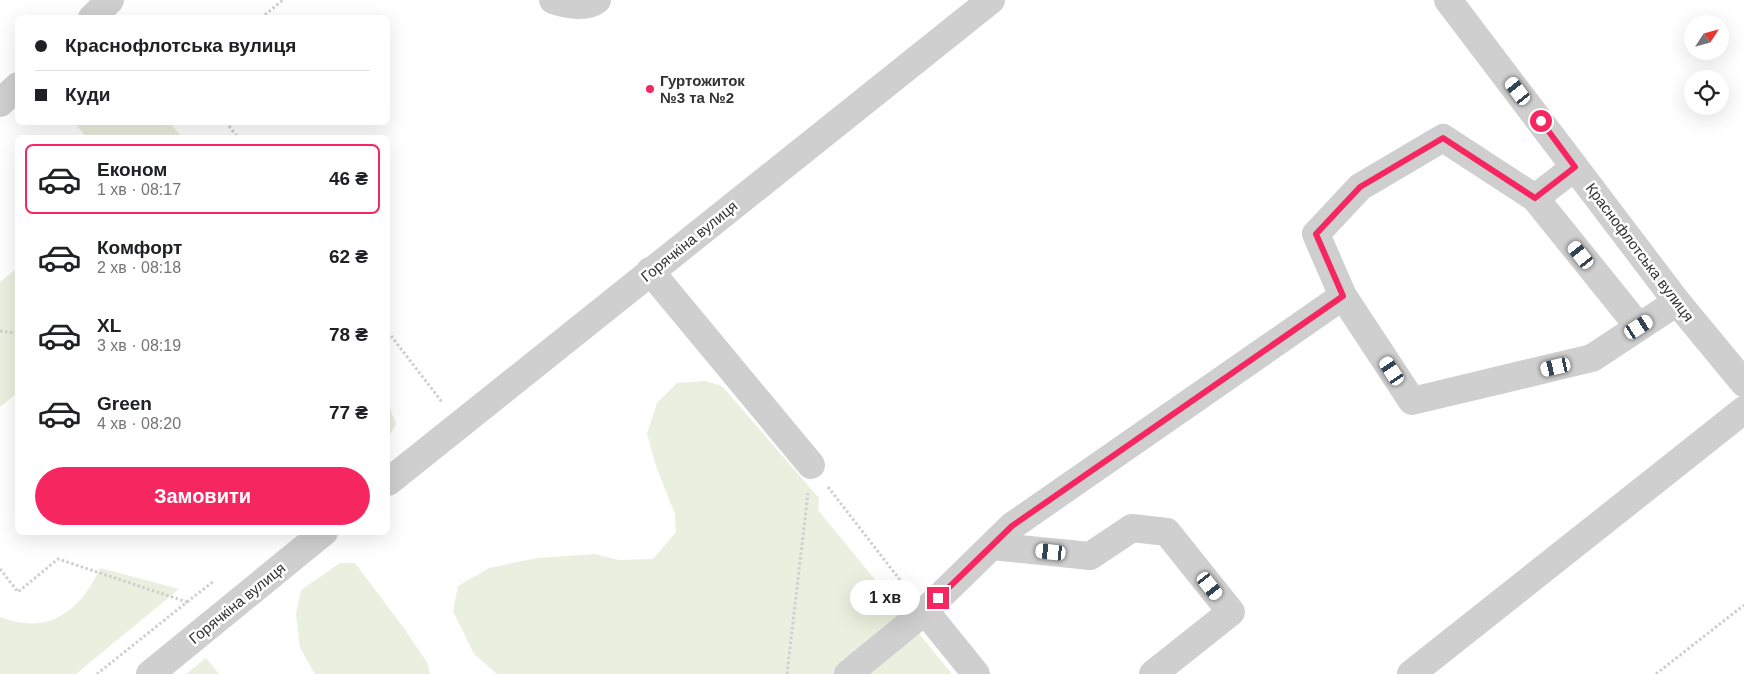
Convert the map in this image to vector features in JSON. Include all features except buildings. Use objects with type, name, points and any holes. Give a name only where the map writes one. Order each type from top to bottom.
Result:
[{"type":"street","points":[[95,15],[110,0]]},
{"type":"street","points":[[553,0],[565,4],[580,5],[597,0]]},
{"type":"street","name":"Горячкіна вулиця","points":[[390,480],[991,0]]},
{"type":"street","name":"Краснофлотська вулиця","points":[[1448,0],[1677,302],[1744,384]]},
{"type":"street","points":[[0,102],[15,89]]},
{"type":"street","points":[[1639,327],[1535,198],[1443,138],[1360,187],[1316,234],[1343,296],[1412,401],[1592,358],[1677,302]]},
{"type":"street","points":[[1535,198],[1575,167]]},
{"type":"street","points":[[650,271],[811,465]]},
{"type":"street","points":[[848,674],[925,611],[1012,526],[1343,296]]},
{"type":"street","points":[[1411,674],[1744,410]]},
{"type":"street","points":[[992,546],[1090,556],[1132,528],[1167,532],[1231,612],[1153,674]]},
{"type":"street","name":"Горячкіна вулиця","points":[[150,674],[320,535]]},
{"type":"street","points":[[925,611],[976,674]]},
{"type":"path","points":[[265,15],[283,0]]},
{"type":"path","points":[[0,331],[15,334]]},
{"type":"path","points":[[390,335],[445,406]]},
{"type":"path","points":[[811,465],[925,611]]},
{"type":"path","points":[[787,674],[811,465]]},
{"type":"path","points":[[0,569],[18,592],[58,559],[187,602],[98,674]]},
{"type":"path","points":[[1656,674],[1744,605]]},
{"type":"green space","points":[[77,125],[172,125],[180,135],[84,135]]},
{"type":"green space","points":[[15,270],[15,395],[0,407],[0,282]]},
{"type":"green space","points":[[705,381],[722,386],[819,498],[818,510],[952,674],[497,674],[474,654],[453,611],[458,586],[489,568],[537,558],[595,554],[619,560],[653,559],[676,532],[675,514],[657,469],[647,434],[657,403],[677,383]]},
{"type":"green space","points":[[390,408],[396,424],[390,434]]},
{"type":"green space","points":[[340,563],[355,563],[428,664],[430,674],[315,674],[300,648],[296,613],[301,590]]},
{"type":"green space","points":[[100,568],[179,589],[76,674],[0,674],[0,617],[17,622],[33,623],[48,621],[61,616],[83,596]]},
{"type":"green space","points":[[206,658],[219,674],[186,674]]},
{"type":"place","name":"Гуртожиток №3 та №2","points":[[650,89]]},
{"type":"route","points":[[938,598],[1012,526],[1343,296],[1316,234],[1360,187],[1443,138],[1535,198],[1575,167],[1541,121]]}]
